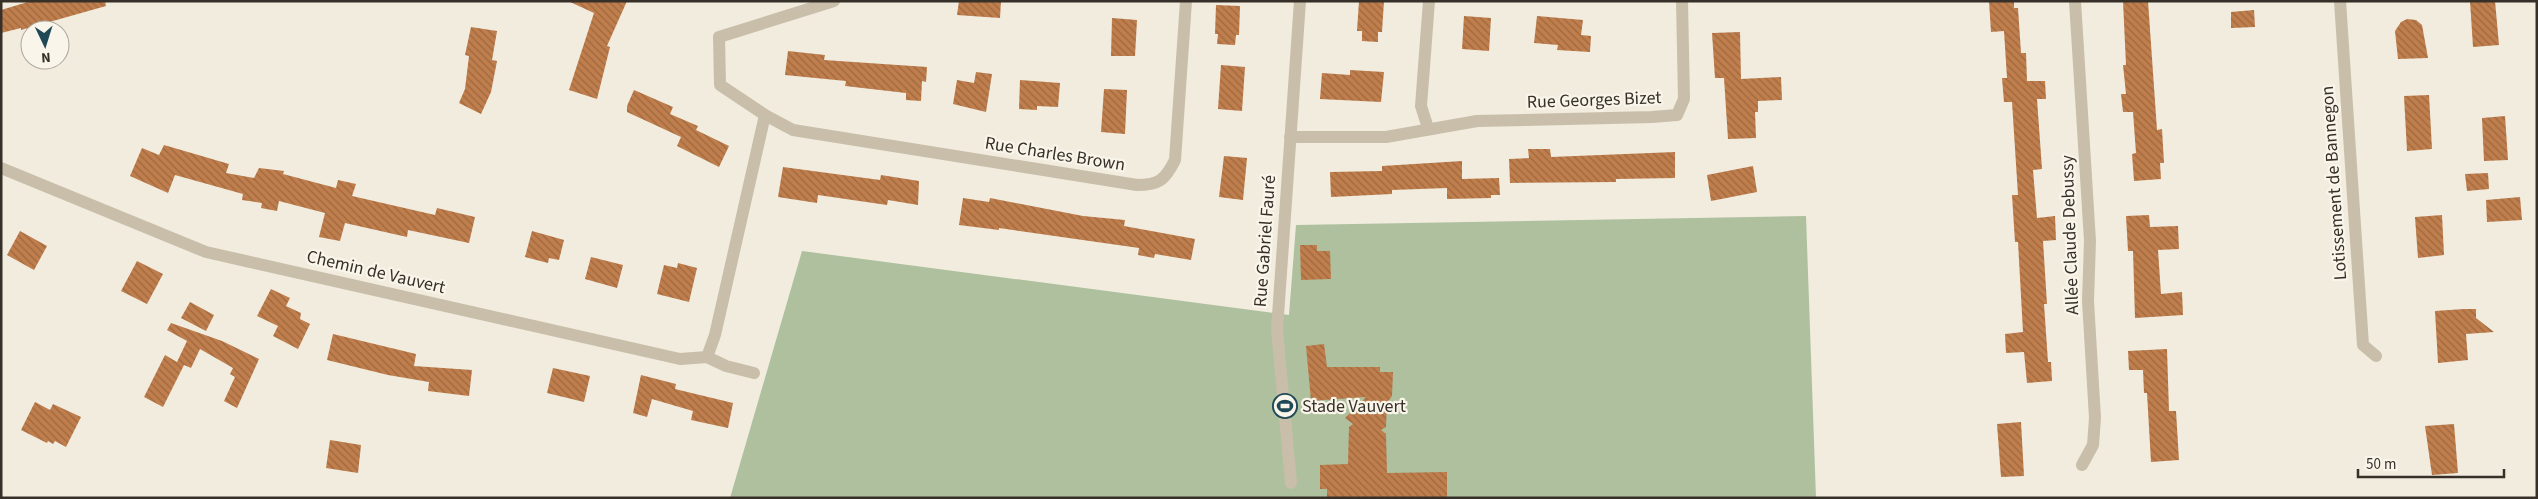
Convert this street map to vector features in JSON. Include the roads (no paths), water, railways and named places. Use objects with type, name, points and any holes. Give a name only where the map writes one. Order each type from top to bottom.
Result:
[{"type":"street","name":"Rue Charles Brown","points":[[834,1],[719,37],[720,85],[765,115],[794,130],[1137,185],[1152,185],[1167,176],[1175,160],[1186,1]]},
{"type":"street","name":"Rue Gabriel Fauré","points":[[1291,483],[1277,330],[1300,1]]},
{"type":"street","points":[[1428,128],[1421,106],[1429,1]]},
{"type":"street","name":"Rue Georges Bizet","points":[[1290,136],[1386,137],[1428,128],[1477,121],[1677,115],[1684,98],[1682,1]]},
{"type":"street","name":"Allée Claude Debussy","points":[[2075,1],[2090,241],[2088,301],[2095,418],[2093,445],[2082,466]]},
{"type":"street","name":"Lotissement de Bannegon","points":[[2340,1],[2363,344],[2376,356]]},
{"type":"street","points":[[707,357],[715,335],[765,115]]},
{"type":"street","name":"Chemin de Vauvert","points":[[1,168],[206,252],[680,359],[707,357],[726,366],[754,373]]},
{"type":"place","name":"Stade Vauvert","points":[[1285,406]]}]
